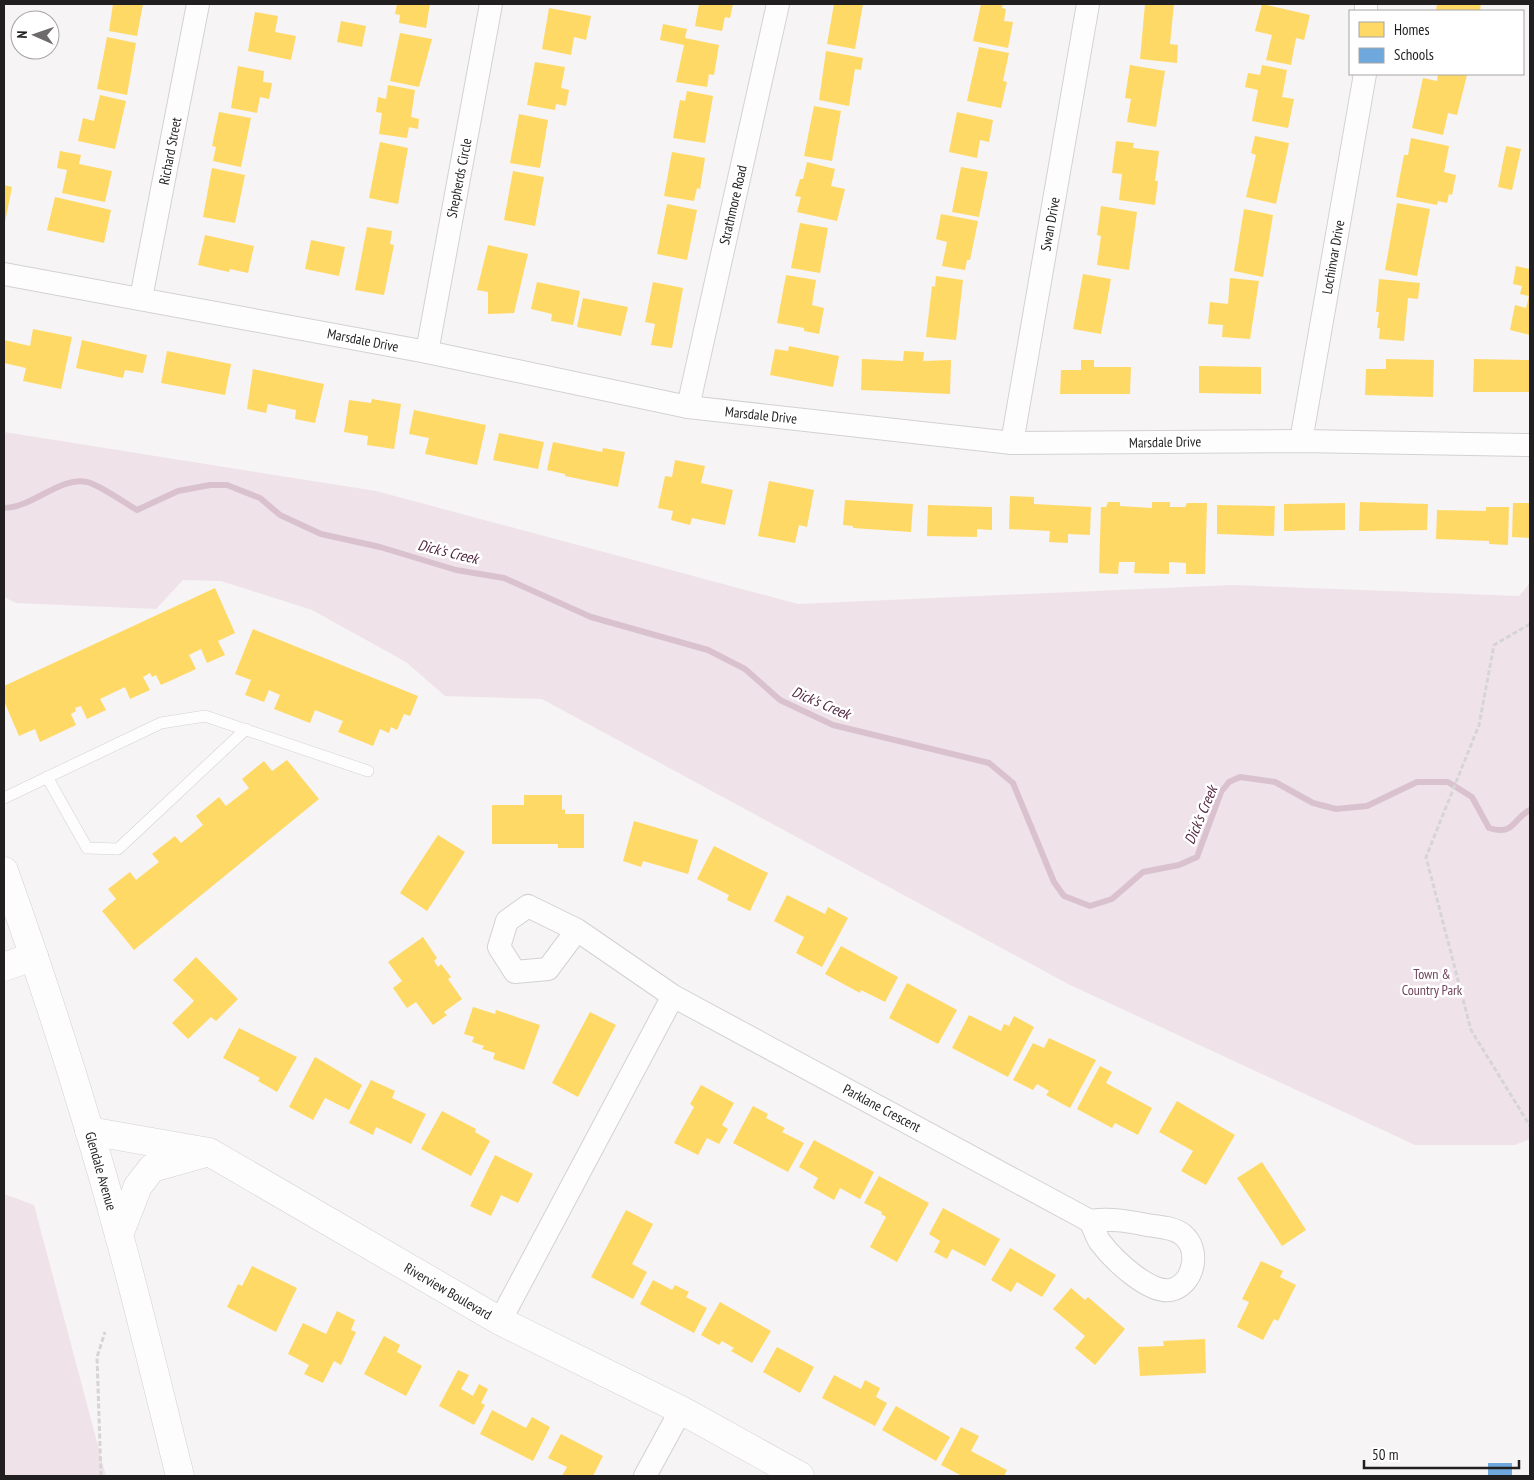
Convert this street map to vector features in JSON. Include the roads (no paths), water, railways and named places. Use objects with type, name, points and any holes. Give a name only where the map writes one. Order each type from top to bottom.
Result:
[{"type":"street","name":"Richard Street","points":[[141,298],[198,4]]},
{"type":"street","name":"Shepherds Circle","points":[[427,352],[491,4]]},
{"type":"street","name":"Strathmore Road","points":[[688,407],[778,4]]},
{"type":"street","name":"Swan Drive","points":[[1012,443],[1088,4]]},
{"type":"street","name":"Lochinvar Drive","points":[[1301,441],[1365,75]]},
{"type":"street","name":"Marsdale Drive","points":[[4,274],[427,352],[688,407],[1012,443],[1301,441],[1530,444]]},
{"type":"street","name":"Glendale Avenue","points":[[4,872],[34,956],[89,1131],[119,1235],[180,1476]]},
{"type":"street","name":"Parklane Crescent","points":[[577,930],[674,996],[1090,1221]]},
{"type":"street","points":[[4,967],[34,956]]},
{"type":"street","points":[[500,1321],[674,996]]},
{"type":"street","name":"Riverview Boulevard","points":[[89,1131],[209,1152],[500,1321],[681,1410],[800,1476]]},
{"type":"street","points":[[119,1235],[138,1186],[152,1168],[209,1152]]},
{"type":"street","points":[[645,1476],[681,1410]]},
{"type":"lane","points":[[4,798],[161,723],[205,716],[368,771]]},
{"type":"lane","points":[[47,777],[87,848],[118,849],[246,729]]},
{"type":"waterway","name":"Dick's Creek","points":[[4,508],[25,503],[56,488],[77,481],[92,483],[137,510],[178,491],[210,485],[227,485],[260,498],[280,515],[321,534],[380,547],[456,570],[504,578],[591,617],[708,650],[745,669],[780,700],[833,725],[989,763],[1013,783],[1054,882],[1064,896],[1090,906],[1112,899],[1143,872],[1179,865],[1197,857],[1221,792],[1229,782],[1240,777],[1275,782],[1313,803],[1336,809],[1367,806],[1417,782],[1448,782],[1472,797],[1489,828],[1497,830],[1509,828],[1530,810]]},
{"type":"park label","name":"Town & Country Park","points":[[1432,982]]}]
